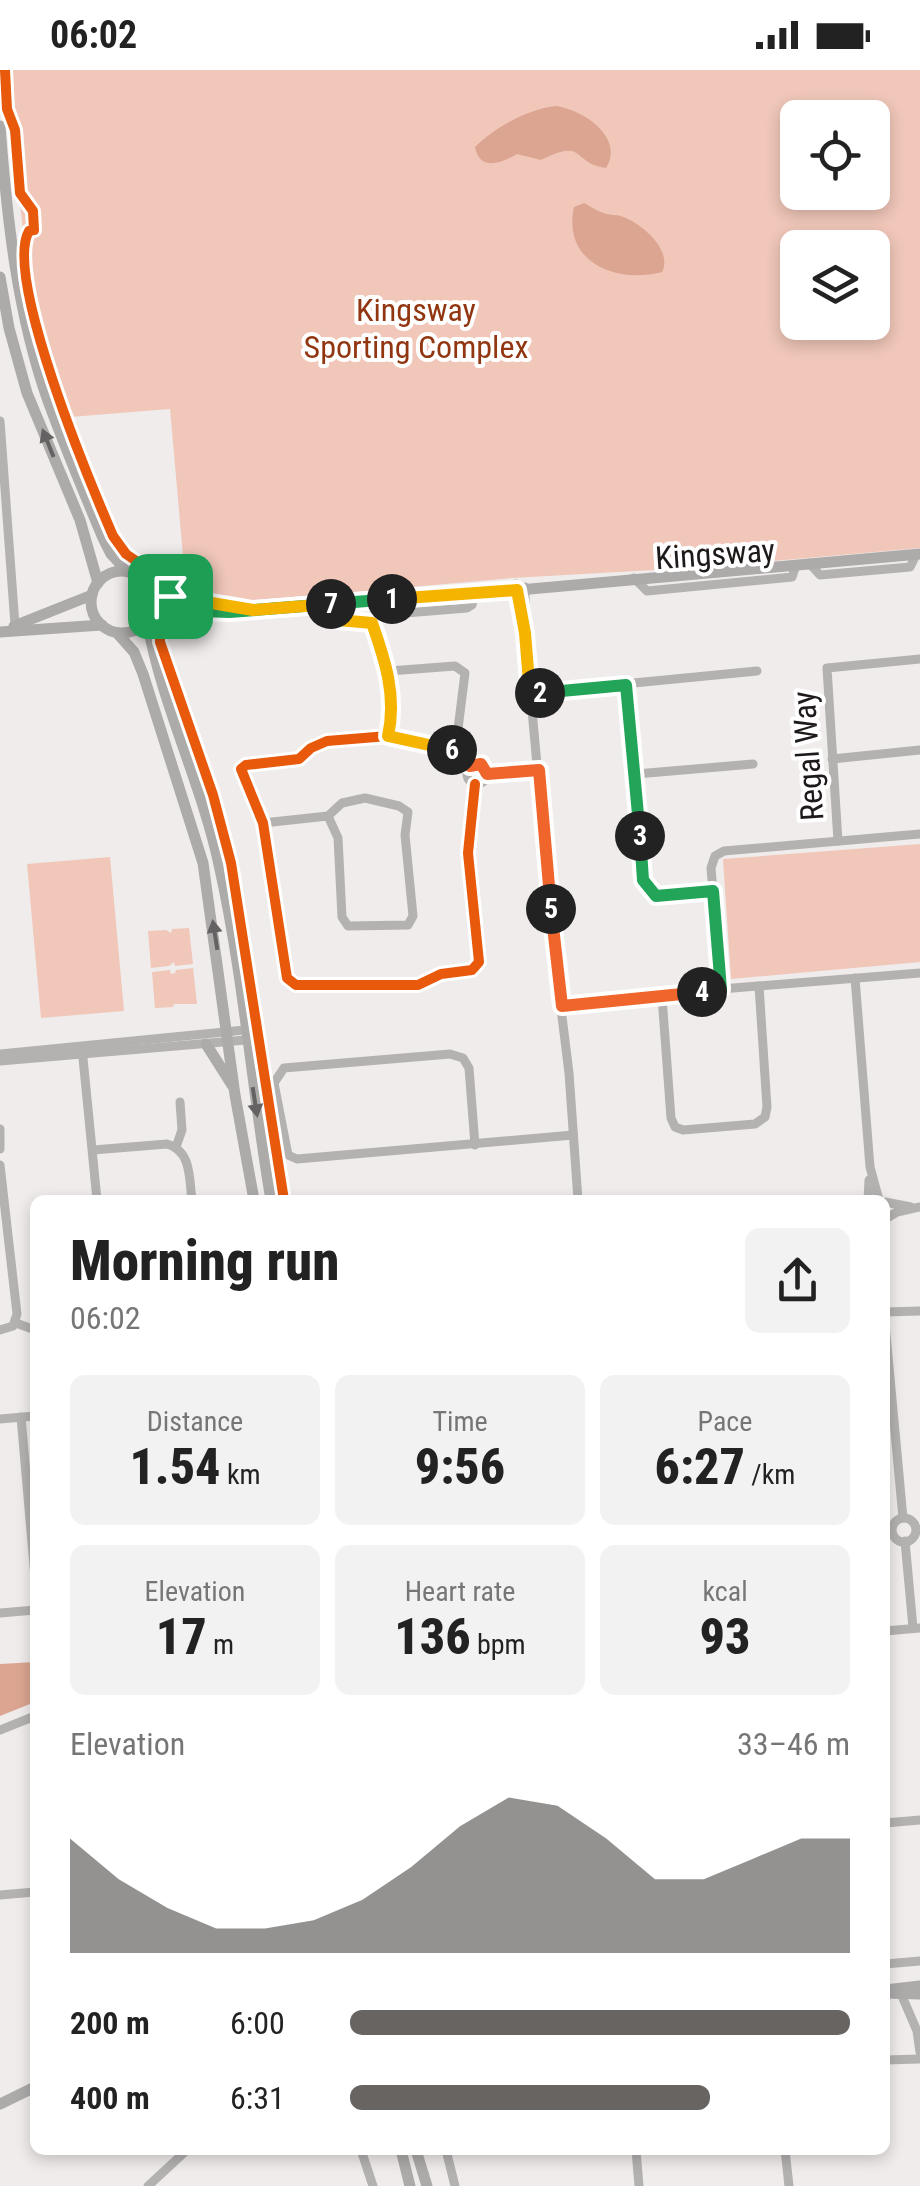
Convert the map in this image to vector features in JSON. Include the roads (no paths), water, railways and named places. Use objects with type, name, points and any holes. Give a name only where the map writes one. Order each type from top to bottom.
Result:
[{"type":"main road","points":[[0,126],[9,223],[23,309],[48,400],[102,538],[111,554],[150,590],[149,617],[156,669],[207,816],[221,872],[270,1195]]},
{"type":"main road","points":[[0,277],[27,393],[80,520],[95,589],[92,609],[102,626]]},
{"type":"main road","name":"Kingsway","points":[[149,617],[468,594],[474,588],[918,554]]},
{"type":"main road","points":[[0,631],[95,589],[111,574],[128,572]]},
{"type":"main road","name":"Kingsway","points":[[150,590],[253,610]]},
{"type":"main road","points":[[118,634],[136,630],[149,617]]},
{"type":"main road","points":[[0,631],[102,626],[118,634],[134,652],[202,862],[253,1195]]},
{"type":"main road","points":[[206,1044],[234,1088]]},
{"type":"main road","points":[[890,1991],[920,1986]]},
{"type":"main road","points":[[890,1993],[920,1994]]},
{"type":"main road","points":[[0,2104],[30,2089]]},
{"type":"main road","points":[[401,2155],[410,2186]]},
{"type":"main road","points":[[418,2155],[427,2186]]},
{"type":"street","points":[[0,421],[16,626]]},
{"type":"street","points":[[521,587],[578,1195]]},
{"type":"street","points":[[337,604],[338,620],[372,623],[381,616],[467,608],[472,605],[468,594]]},
{"type":"street","points":[[372,623],[389,671],[392,720],[388,736]]},
{"type":"street","name":"Regal Way","points":[[838,840],[827,668],[920,659]]},
{"type":"street","points":[[389,671],[455,666],[465,673],[458,729],[448,747]]},
{"type":"street","points":[[530,694],[756,671]]},
{"type":"street","points":[[626,685],[643,880],[656,896],[713,891]]},
{"type":"street","points":[[470,766],[448,747],[388,736],[326,741],[298,759],[246,765],[241,769],[263,823],[287,978],[296,985],[418,984],[441,974],[472,970],[479,962],[468,853],[475,784]]},
{"type":"street","points":[[832,759],[920,750]]},
{"type":"street","points":[[470,766],[481,764],[487,774]]},
{"type":"street","points":[[636,774],[752,764]]},
{"type":"street","points":[[470,766],[466,776],[475,784],[482,783],[487,774]]},
{"type":"street","points":[[487,774],[539,770]]},
{"type":"street","points":[[263,823],[328,816],[342,803],[365,798],[408,812],[405,849],[413,916],[408,925],[348,926],[342,917],[338,838],[328,816]]},
{"type":"street","points":[[721,989],[712,860],[724,851],[920,834]]},
{"type":"street","points":[[562,1006],[920,973]]},
{"type":"street","points":[[856,978],[870,1167],[868,1195]]},
{"type":"street","points":[[662,997],[671,1118],[676,1127],[683,1130],[756,1124],[767,1106],[758,986]]},
{"type":"street","points":[[82,1051],[246,1035]]},
{"type":"street","points":[[0,1057],[206,1044],[228,1036]]},
{"type":"street","points":[[82,1051],[97,1195]]},
{"type":"street","points":[[475,1145],[470,1068],[462,1058],[450,1054],[284,1068],[274,1083],[288,1155],[298,1159],[475,1145],[573,1135]]},
{"type":"street","points":[[176,1147],[182,1130],[180,1102]]},
{"type":"street","points":[[0,1129],[0,1149]]},
{"type":"street","points":[[93,1150],[167,1144],[176,1147],[186,1159],[191,1195]]},
{"type":"street","points":[[0,1165],[16,1323]]},
{"type":"street","points":[[870,1167],[880,1195]]},
{"type":"street","points":[[890,1203],[917,1207]]},
{"type":"street","points":[[890,1217],[917,1207]]},
{"type":"street","points":[[890,1312],[920,1311]]},
{"type":"street","points":[[16,1323],[30,1328]]},
{"type":"street","points":[[0,1330],[16,1323]]},
{"type":"street","points":[[890,1378],[903,1518]]},
{"type":"street","points":[[0,1419],[30,1416]]},
{"type":"street","points":[[21,1417],[30,1520]]},
{"type":"street","points":[[890,1529],[903,1518],[911,1520],[918,1529],[905,1542],[890,1532]]},
{"type":"street","points":[[890,1631],[917,1628],[905,1542]]},
{"type":"street","points":[[0,1613],[30,1610]]},
{"type":"street","points":[[0,1730],[30,1718]]},
{"type":"street","points":[[890,1823],[920,1820]]},
{"type":"street","points":[[0,1895],[30,1892]]},
{"type":"street","points":[[890,1964],[920,1961]]},
{"type":"street","points":[[890,2059],[920,2056],[917,2031],[902,1996]]},
{"type":"street","points":[[148,2186],[182,2155]]},
{"type":"street","points":[[363,2155],[373,2186]]},
{"type":"street","points":[[447,2155],[455,2186]]},
{"type":"street","points":[[636,2155],[639,2186]]},
{"type":"street","points":[[785,2155],[788,2186]]},
{"type":"park label","name":"Kingsway Sporting Complex","points":[[416,328]]}]
